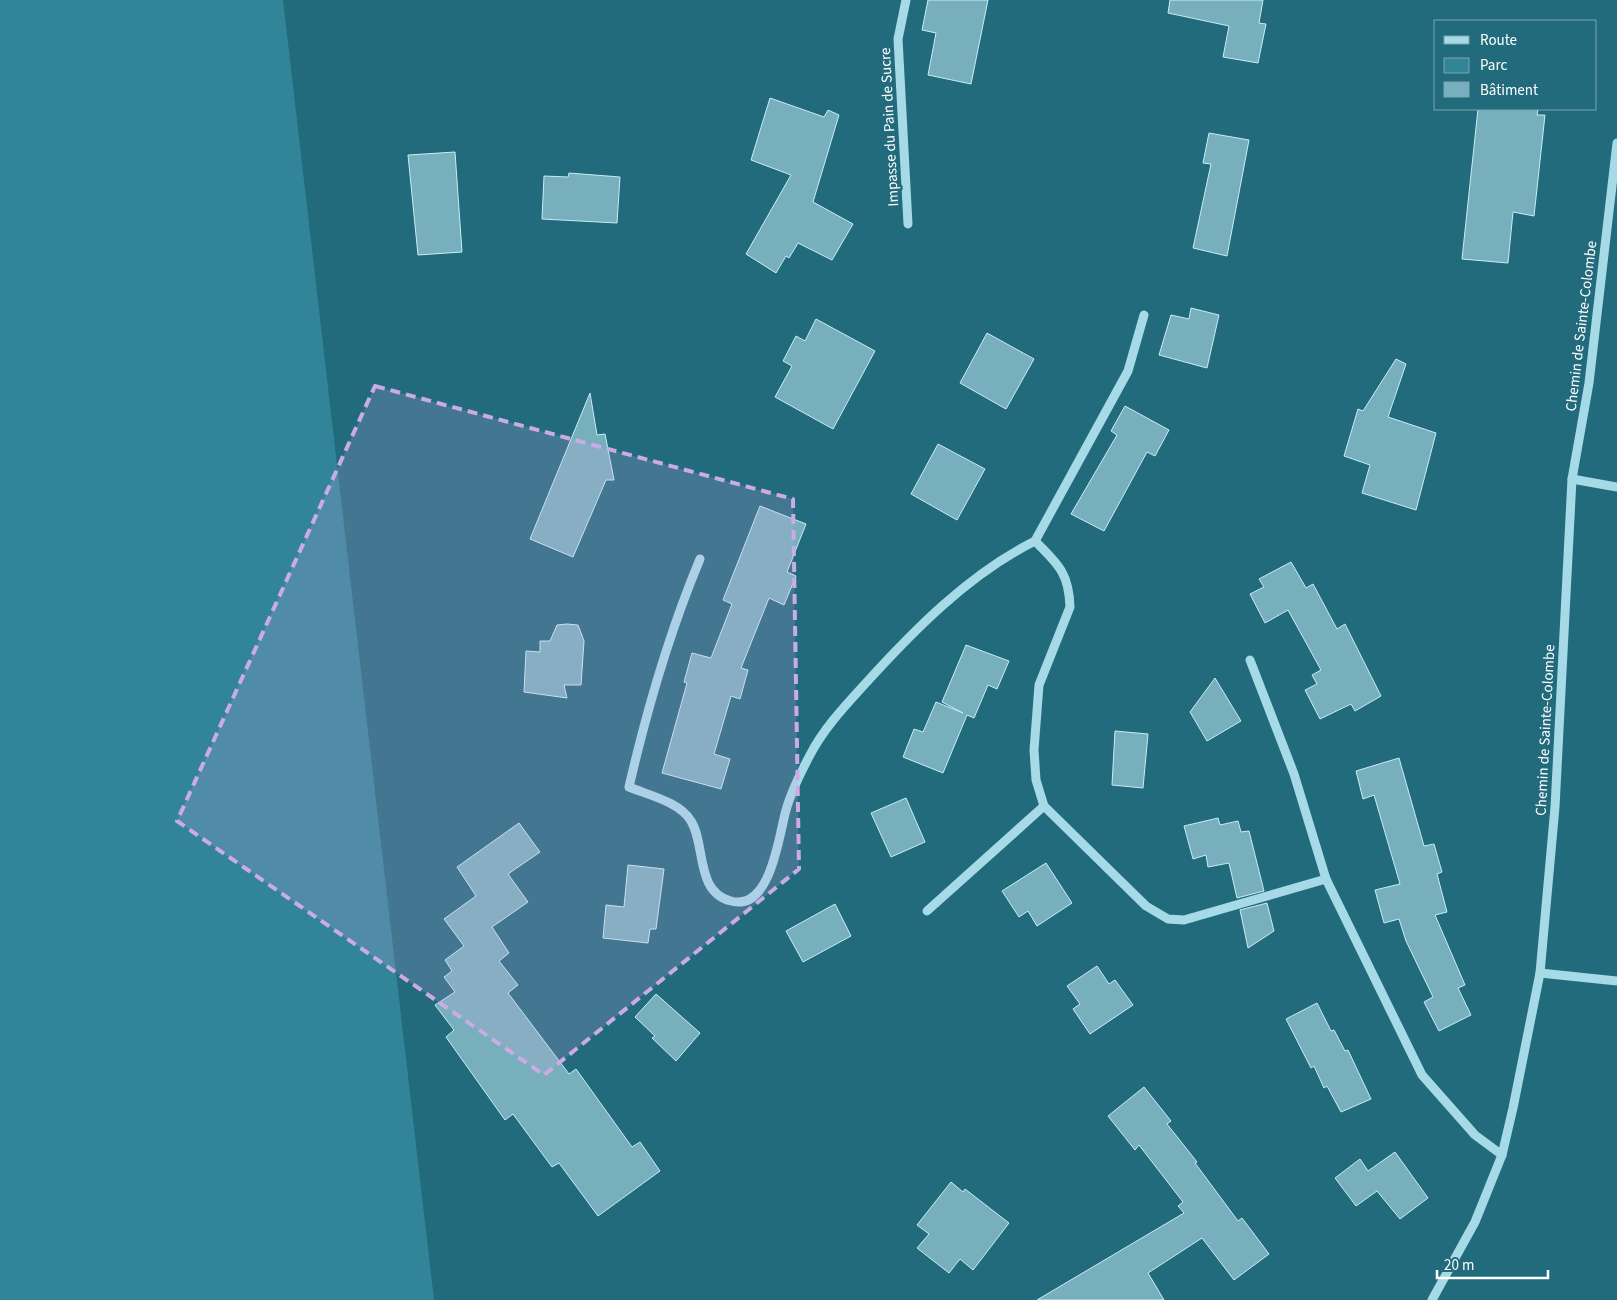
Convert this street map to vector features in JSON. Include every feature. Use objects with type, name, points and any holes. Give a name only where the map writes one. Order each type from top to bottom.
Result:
[{"type":"street","name":"Impasse du Pain de Sucre","points":[[906,0],[898,39],[908,224]]},
{"type":"street","name":"Chemin de Sainte-Colombe","points":[[1432,1300],[1475,1222],[1502,1155],[1514,1108],[1540,973],[1555,807],[1572,479],[1589,382],[1617,143]]},
{"type":"street","points":[[700,559],[680,606],[646,713],[629,787],[675,806],[691,819],[700,840],[702,868],[711,886],[721,897],[732,902],[745,901],[758,890],[769,875],[778,851],[786,810],[810,754],[829,724],[910,635],[1008,554],[1034,541],[1128,371],[1144,315]]},
{"type":"street","points":[[1572,479],[1617,486]]},
{"type":"street","points":[[1034,541],[1052,557],[1066,576],[1070,594],[1070,607],[1039,685],[1034,750],[1036,780],[1044,806],[1146,906],[1168,919],[1184,920],[1326,880]]},
{"type":"street","points":[[1250,660],[1294,774],[1326,880],[1422,1075],[1475,1135],[1502,1155]]},
{"type":"street","points":[[926,911],[1044,806]]},
{"type":"street","points":[[1540,973],[1617,982]]},
{"type":"highlighted area","points":[[375,386],[793,499],[799,869],[544,1075],[177,821]]},
{"type":"green space","points":[[0,0],[283,0],[434,1300],[0,1300]]},
{"type":"building","points":[[928,0],[988,0],[971,84],[928,75],[936,33],[922,30]]},
{"type":"building","points":[[1170,0],[1263,0],[1259,23],[1266,24],[1258,63],[1223,57],[1229,26],[1168,13]]},
{"type":"building","points":[[770,98],[824,117],[828,110],[839,115],[813,202],[853,224],[832,260],[798,243],[789,258],[786,256],[776,273],[746,254],[791,175],[751,160]]},
{"type":"building","points":[[1478,110],[1538,110],[1537,115],[1545,115],[1534,216],[1513,212],[1508,263],[1462,259]]},
{"type":"building","points":[[1209,133],[1249,140],[1227,256],[1193,248],[1211,164],[1203,163]]},
{"type":"building","points":[[455,152],[462,252],[418,255],[408,155]]},
{"type":"building","points":[[569,173],[620,177],[617,223],[542,219],[544,176],[568,177]]},
{"type":"building","points":[[1191,308],[1219,315],[1207,368],[1159,355],[1171,315],[1189,319]]},
{"type":"building","points":[[816,319],[875,351],[833,429],[775,397],[792,366],[783,361],[796,336],[805,341]]},
{"type":"building","points":[[987,333],[1034,359],[1006,409],[960,383]]},
{"type":"building","points":[[1396,359],[1406,364],[1388,417],[1436,433],[1416,510],[1362,493],[1370,465],[1344,456],[1358,409],[1363,411]]},
{"type":"building","points":[[590,393],[597,435],[605,434],[614,480],[606,480],[573,557],[530,539]]},
{"type":"building","points":[[1125,406],[1169,430],[1155,456],[1147,452],[1104,531],[1071,514],[1117,435],[1111,431]]},
{"type":"building","points":[[938,444],[985,469],[957,520],[911,494]]},
{"type":"building","points":[[760,506],[806,524],[787,572],[796,576],[784,605],[769,598],[741,668],[748,670],[740,699],[731,696],[714,754],[730,759],[721,789],[662,773],[687,683],[684,682],[692,653],[711,658],[732,604],[723,600]]},
{"type":"building","points":[[1291,562],[1306,588],[1313,584],[1337,629],[1345,624],[1381,696],[1355,711],[1351,704],[1320,719],[1305,690],[1317,684],[1312,675],[1321,670],[1288,610],[1265,623],[1250,594],[1264,587],[1259,579]]},
{"type":"building","points":[[557,625],[578,625],[584,641],[581,685],[564,685],[567,698],[524,692],[526,651],[540,652],[540,641],[550,641]]},
{"type":"building","points":[[966,645],[1009,661],[997,689],[988,685],[974,718],[967,715],[943,773],[903,757],[914,729],[923,732],[936,702],[963,713],[942,702]]},
{"type":"building","points":[[1215,678],[1241,721],[1207,741],[1190,712]]},
{"type":"building","points":[[1115,731],[1148,734],[1143,788],[1112,785]]},
{"type":"building","points":[[1399,758],[1424,846],[1434,844],[1442,872],[1437,874],[1447,912],[1435,915],[1465,985],[1458,988],[1471,1015],[1439,1031],[1424,1002],[1433,997],[1406,941],[1399,919],[1384,923],[1375,890],[1400,884],[1374,795],[1363,799],[1356,771]]},
{"type":"building","points":[[906,798],[925,842],[891,857],[871,813]]},
{"type":"building","points":[[1218,818],[1220,825],[1238,821],[1241,832],[1249,831],[1264,891],[1237,898],[1229,863],[1208,867],[1206,855],[1193,859],[1184,826]]},
{"type":"building","points":[[519,823],[540,852],[508,874],[528,902],[492,927],[509,953],[499,961],[518,985],[508,993],[569,1074],[576,1069],[632,1147],[640,1142],[660,1171],[598,1216],[559,1163],[552,1167],[513,1114],[505,1120],[446,1037],[454,1030],[435,1005],[455,992],[444,977],[452,971],[445,960],[464,946],[444,919],[476,896],[457,867]]},
{"type":"building","points":[[1046,863],[1072,903],[1037,926],[1028,911],[1019,917],[1002,891]]},
{"type":"building","points":[[628,865],[664,869],[656,929],[650,929],[648,943],[603,938],[606,905],[624,907]]},
{"type":"building","points":[[1267,903],[1274,931],[1248,948],[1240,910]]},
{"type":"building","points":[[835,904],[851,936],[803,962],[786,931]]},
{"type":"building","points":[[1097,966],[1109,984],[1115,980],[1133,1005],[1090,1034],[1073,1009],[1080,1004],[1067,986]]},
{"type":"building","points":[[656,994],[700,1033],[676,1061],[652,1038],[655,1036],[635,1017]]},
{"type":"building","points":[[1317,1003],[1331,1031],[1334,1030],[1345,1051],[1348,1050],[1371,1099],[1341,1112],[1327,1086],[1324,1088],[1314,1066],[1311,1068],[1286,1019]]},
{"type":"building","points":[[1144,1087],[1171,1121],[1167,1124],[1197,1162],[1195,1163],[1238,1221],[1242,1218],[1269,1254],[1234,1280],[1202,1238],[1148,1273],[1164,1300],[1037,1300],[1184,1213],[1178,1206],[1183,1202],[1139,1145],[1135,1150],[1108,1116]]},
{"type":"building","points":[[1395,1152],[1428,1198],[1400,1219],[1377,1191],[1356,1206],[1335,1178],[1360,1159],[1368,1171]]},
{"type":"building","points":[[951,1182],[963,1192],[965,1189],[1009,1223],[973,1270],[960,1259],[949,1273],[917,1248],[929,1234],[917,1225]]}]
